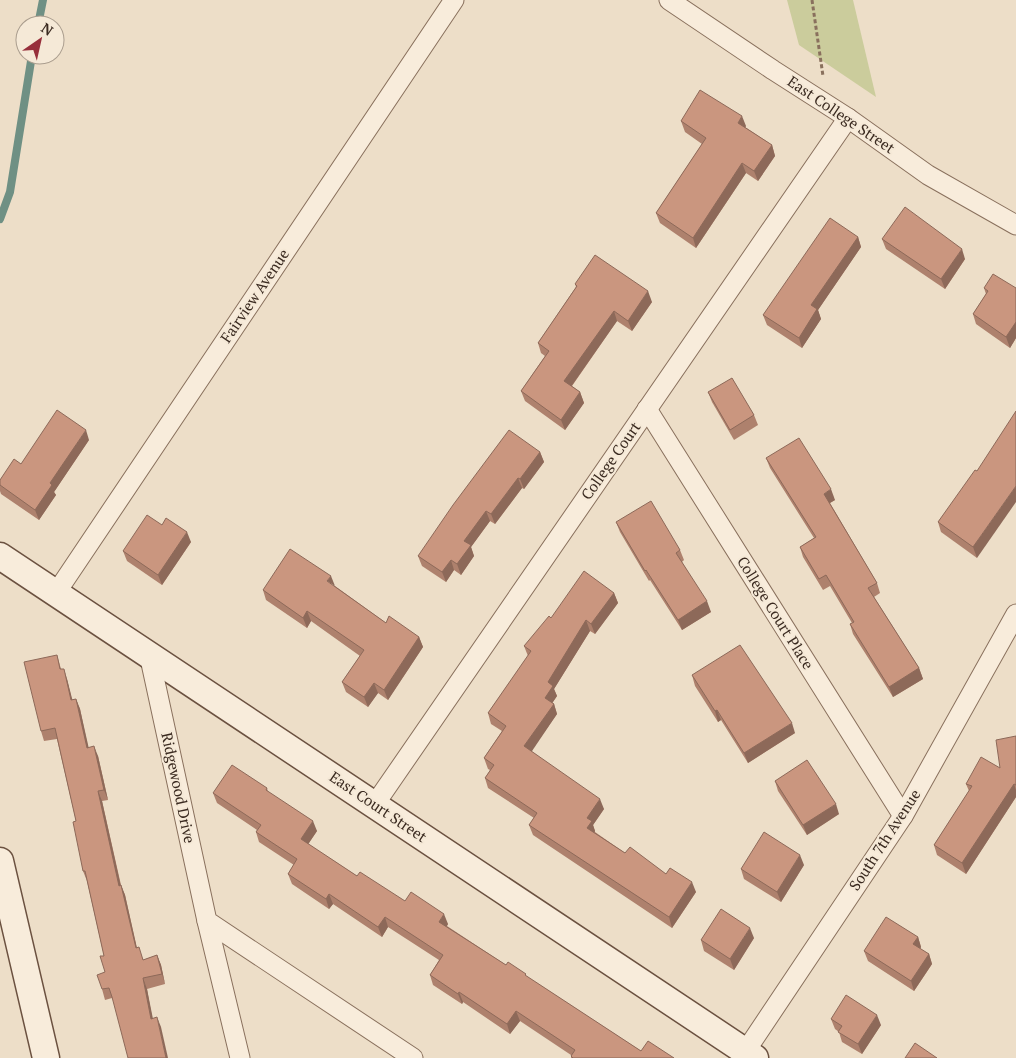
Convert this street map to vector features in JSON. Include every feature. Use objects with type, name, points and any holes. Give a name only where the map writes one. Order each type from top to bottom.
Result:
[{"type":"street","name":"Fairview Avenue","points":[[56,593],[454,0]]},
{"type":"street","name":"East College Street","points":[[669,0],[848,118],[928,175],[1016,225]]},
{"type":"street","name":"College Court","points":[[375,804],[848,118]]},
{"type":"street","name":"College Court Place","points":[[647,409],[903,816]]},
{"type":"street","name":"East Court Street","points":[[0,556],[375,804],[747,1056]]},
{"type":"street","name":"South 7th Avenue","points":[[747,1056],[903,816],[1016,614]]},
{"type":"street","name":"Ridgewood Drive","points":[[149,654],[207,921],[240,1058]]},
{"type":"street","points":[[0,861],[46,1058]]},
{"type":"street","points":[[207,921],[413,1058]]},
{"type":"path","points":[[812,0],[828,106]]},
{"type":"green space","points":[[787,0],[853,0],[876,97],[799,45]]},
{"type":"building","points":[[700,90],[742,116],[738,123],[772,145],[754,171],[742,163],[693,238],[656,213],[706,138],[681,121]]},
{"type":"building","points":[[905,207],[962,249],[941,279],[882,239]]},
{"type":"building","points":[[830,218],[858,237],[811,305],[817,309],[799,338],[763,315]]},
{"type":"building","points":[[595,255],[648,291],[628,321],[614,311],[564,381],[580,392],[561,420],[521,391],[549,351],[538,343],[577,286],[575,284]]},
{"type":"building","points":[[993,274],[1016,288],[1016,322],[1006,337],[973,314],[988,291],[984,288]]},
{"type":"building","points":[[732,378],[754,415],[730,430],[708,392]]},
{"type":"building","points":[[57,410],[86,430],[50,483],[52,485],[35,510],[0,485],[0,480],[14,459],[21,464]]},
{"type":"building","points":[[1016,411],[1016,486],[973,547],[938,522],[975,470],[977,471]]},
{"type":"building","points":[[509,430],[540,452],[491,514],[486,511],[464,541],[471,545],[457,564],[451,560],[442,572],[418,556]]},
{"type":"building","points":[[799,438],[831,489],[824,494],[877,583],[868,588],[919,668],[889,687],[850,624],[854,622],[826,575],[819,579],[800,547],[816,537],[766,458]]},
{"type":"building","points":[[651,501],[680,550],[676,553],[707,601],[678,620],[645,571],[616,522]]},
{"type":"building","points":[[147,515],[162,525],[166,518],[187,532],[158,575],[123,551]]},
{"type":"building","points":[[290,549],[331,576],[327,581],[386,623],[389,616],[419,637],[384,690],[374,683],[364,697],[342,682],[364,650],[307,611],[303,618],[263,590]]},
{"type":"building","points":[[584,571],[614,593],[591,624],[586,620],[548,682],[553,686],[545,698],[554,704],[524,746],[600,799],[587,818],[592,821],[587,828],[625,853],[630,847],[666,874],[670,868],[692,882],[669,917],[529,825],[537,813],[485,778],[494,765],[484,758],[506,726],[488,713],[531,651],[524,646],[549,616],[551,618]]},
{"type":"building","points":[[740,645],[792,723],[744,753],[692,675]]},
{"type":"building","points":[[57,655],[60,669],[64,669],[71,700],[76,699],[87,748],[94,746],[104,790],[98,791],[119,886],[121,885],[136,948],[139,947],[143,960],[157,955],[162,974],[143,978],[151,1019],[157,1017],[166,1058],[128,1058],[109,988],[102,989],[97,975],[105,972],[100,956],[104,956],[85,871],[83,871],[73,822],[76,821],[55,728],[41,731],[24,662]]},
{"type":"building","points":[[1016,736],[1016,785],[1014,784],[962,863],[934,845],[972,786],[966,784],[981,757],[1000,768],[996,740]]},
{"type":"building","points":[[807,760],[836,804],[803,825],[775,781]]},
{"type":"building","points":[[232,765],[313,821],[301,839],[357,876],[360,872],[405,901],[411,892],[444,914],[439,922],[506,965],[508,962],[641,1051],[648,1041],[674,1058],[573,1058],[571,1056],[575,1050],[516,1011],[507,1024],[459,992],[458,994],[430,975],[443,955],[385,917],[378,927],[329,894],[326,899],[288,874],[297,859],[256,832],[261,825],[213,793]]},
{"type":"building","points":[[764,832],[800,855],[777,892],[741,869]]},
{"type":"building","points":[[721,909],[750,928],[730,959],[701,940]]},
{"type":"building","points":[[886,917],[918,937],[913,944],[929,954],[911,981],[864,951]]},
{"type":"building","points":[[846,995],[877,1015],[858,1044],[838,1032],[842,1026],[831,1019]]},
{"type":"building","points":[[915,1043],[937,1058],[905,1058]]},
{"type":"waterway","points":[[40,15],[43,0]]},
{"type":"waterway","points":[[0,219],[10,192],[30,65]]}]
